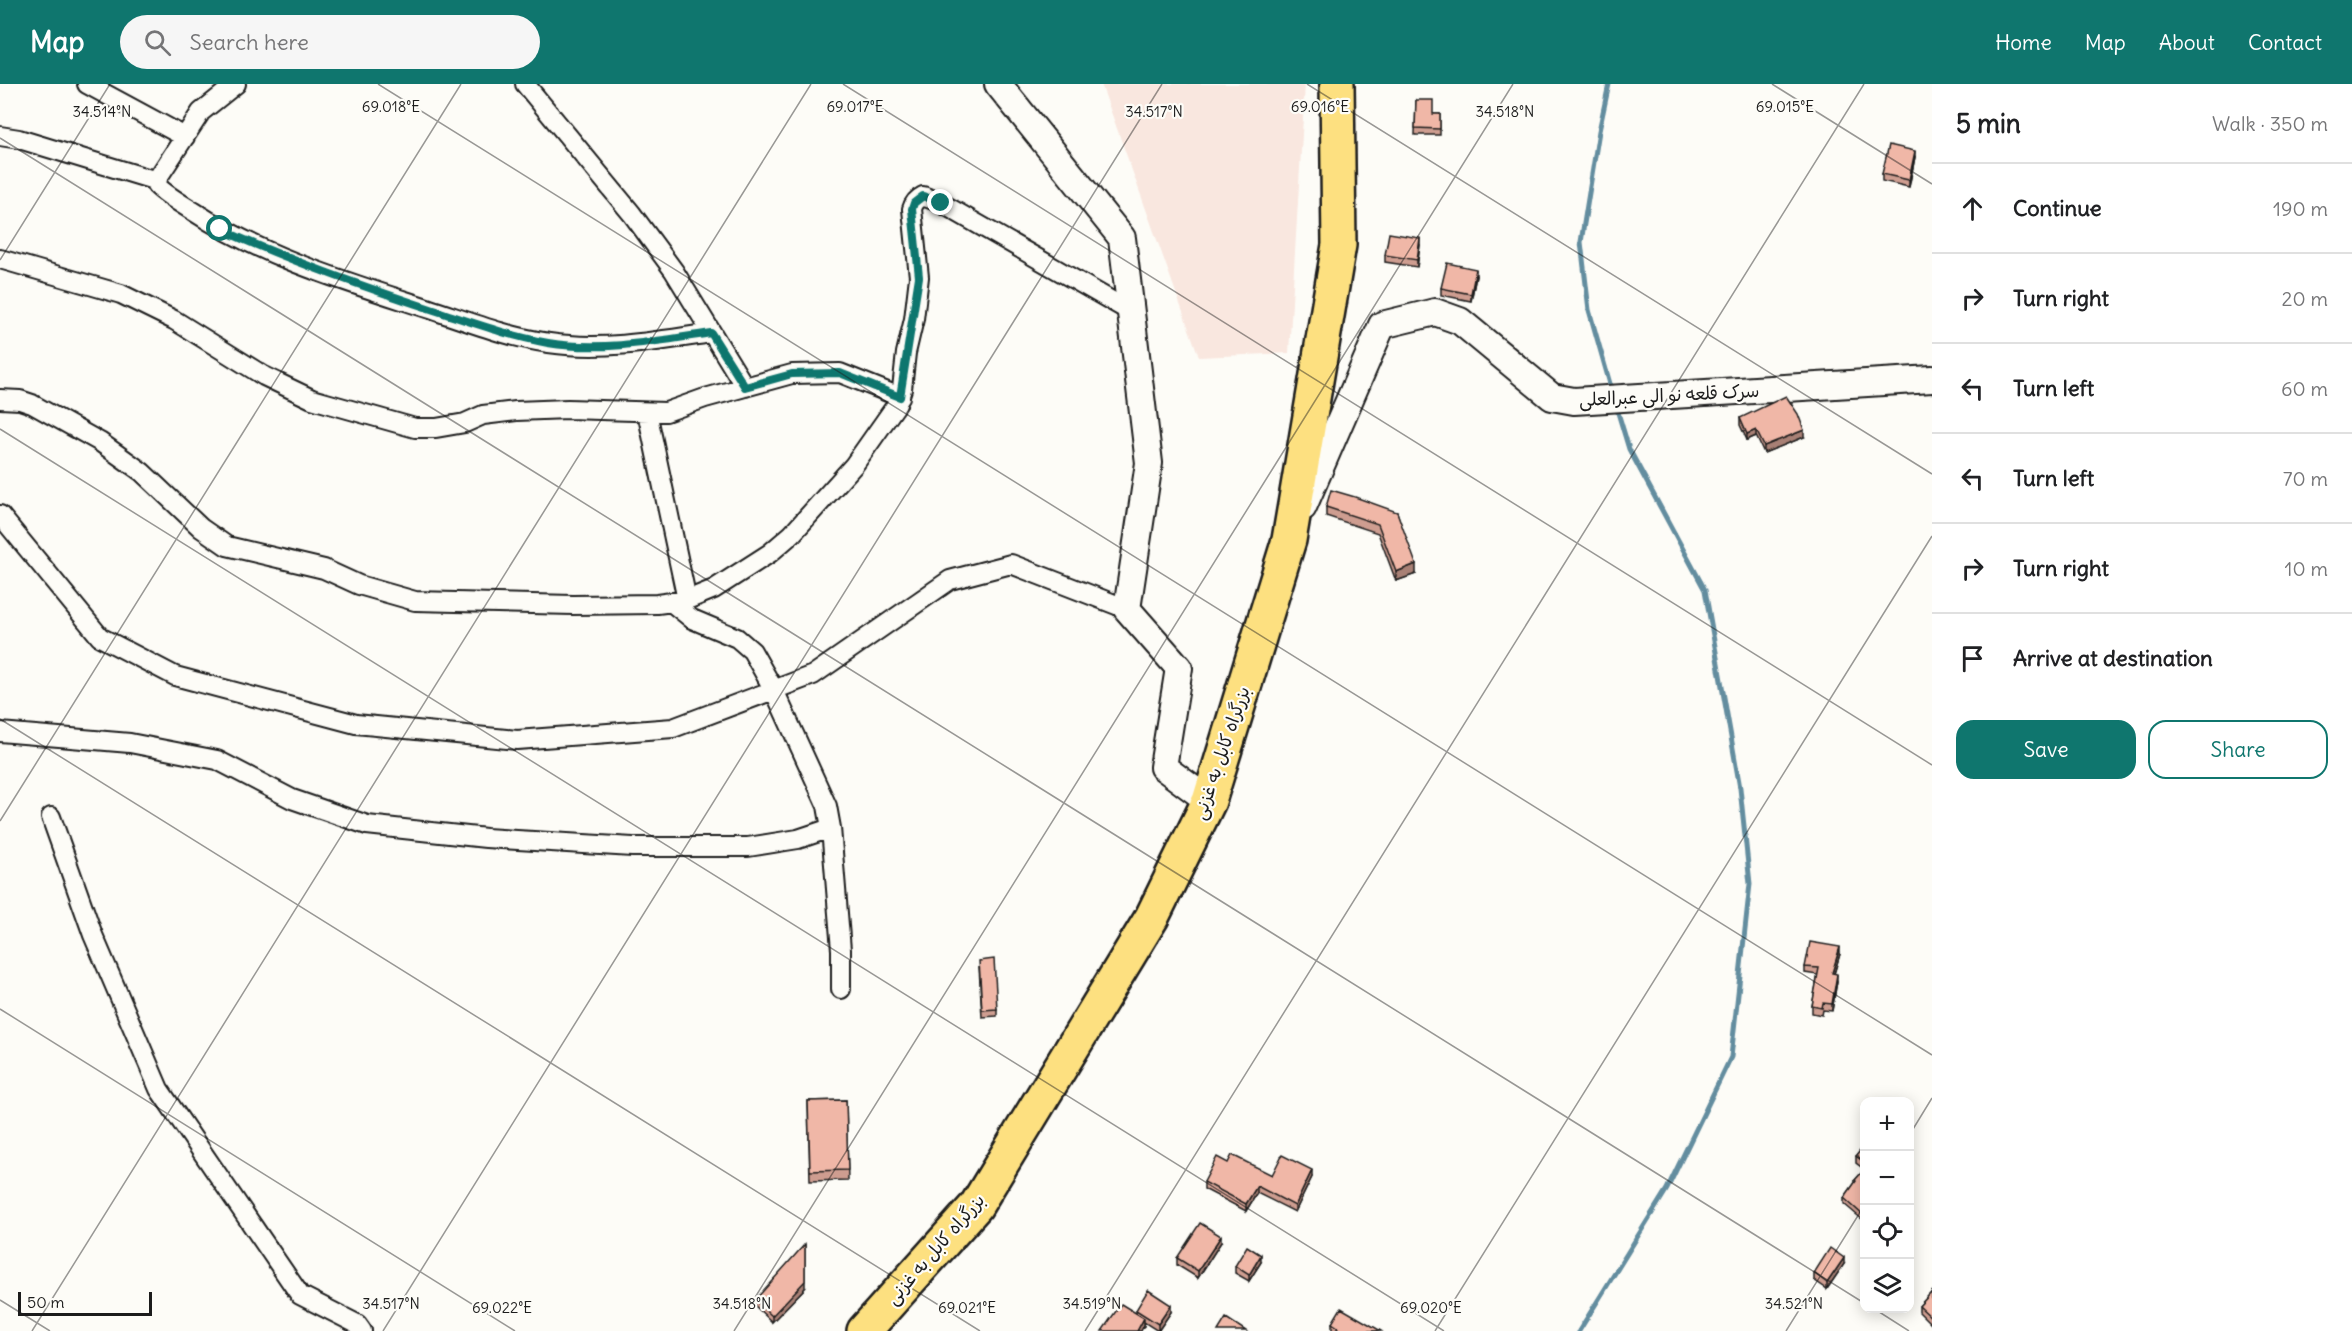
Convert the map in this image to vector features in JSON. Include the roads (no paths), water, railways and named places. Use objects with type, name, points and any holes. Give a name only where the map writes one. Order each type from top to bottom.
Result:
[{"type":"highway","name":"بزرگراه کابل به غزنی","points":[[864,1331],[976,1206],[1152,917],[1209,801],[1289,540],[1339,244],[1337,84]]},
{"type":"street","points":[[87,84],[185,137]]},
{"type":"street","points":[[236,84],[201,112],[156,185],[220,229],[280,256],[370,289],[506,333],[549,343],[597,346],[652,342],[711,333]]},
{"type":"street","points":[[525,84],[632,214],[674,271],[745,387]]},
{"type":"street","points":[[998,84],[1122,238],[1149,463],[1127,609]]},
{"type":"street","points":[[0,136],[19,139],[157,181]]},
{"type":"street","points":[[0,399],[20,400],[32,404],[100,442],[142,472],[213,538],[227,546],[324,569],[359,585],[415,601],[573,605],[657,604],[679,601],[714,589],[770,553],[792,534],[854,465],[885,424],[900,397],[919,277],[912,209],[914,203],[923,196],[941,203],[1131,312]]},
{"type":"street","points":[[0,259],[121,294],[174,320],[264,376],[312,399],[415,428],[456,424],[483,416],[516,411],[568,409],[666,412],[705,398],[792,374],[840,373],[900,397]]},
{"type":"street","name":"سرک قلعه نو الی عبرالعلی","points":[[1289,540],[1382,325],[1435,312],[1460,321],[1552,397],[1574,401],[1932,379]]},
{"type":"street","points":[[647,412],[679,601],[692,619],[737,638],[745,643],[757,658],[827,806],[831,828],[841,950],[841,989]]},
{"type":"street","points":[[0,514],[100,637],[175,676],[356,724],[517,740],[673,728],[813,675],[950,580],[1011,564],[1127,609],[1179,668],[1163,767],[1209,801]]},
{"type":"street","points":[[0,732],[130,743],[217,759],[292,799],[367,825],[486,838],[633,847],[748,847],[798,839],[831,828]]},
{"type":"street","points":[[51,817],[93,935],[159,1089],[300,1295],[357,1324],[362,1331]]},
{"type":"waterway","points":[[1609,84],[1581,242],[1589,310],[1612,391]]},
{"type":"waterway","points":[[1579,1331],[1667,1189],[1731,1057],[1750,884],[1740,788],[1705,590],[1629,449],[1616,406]]}]
